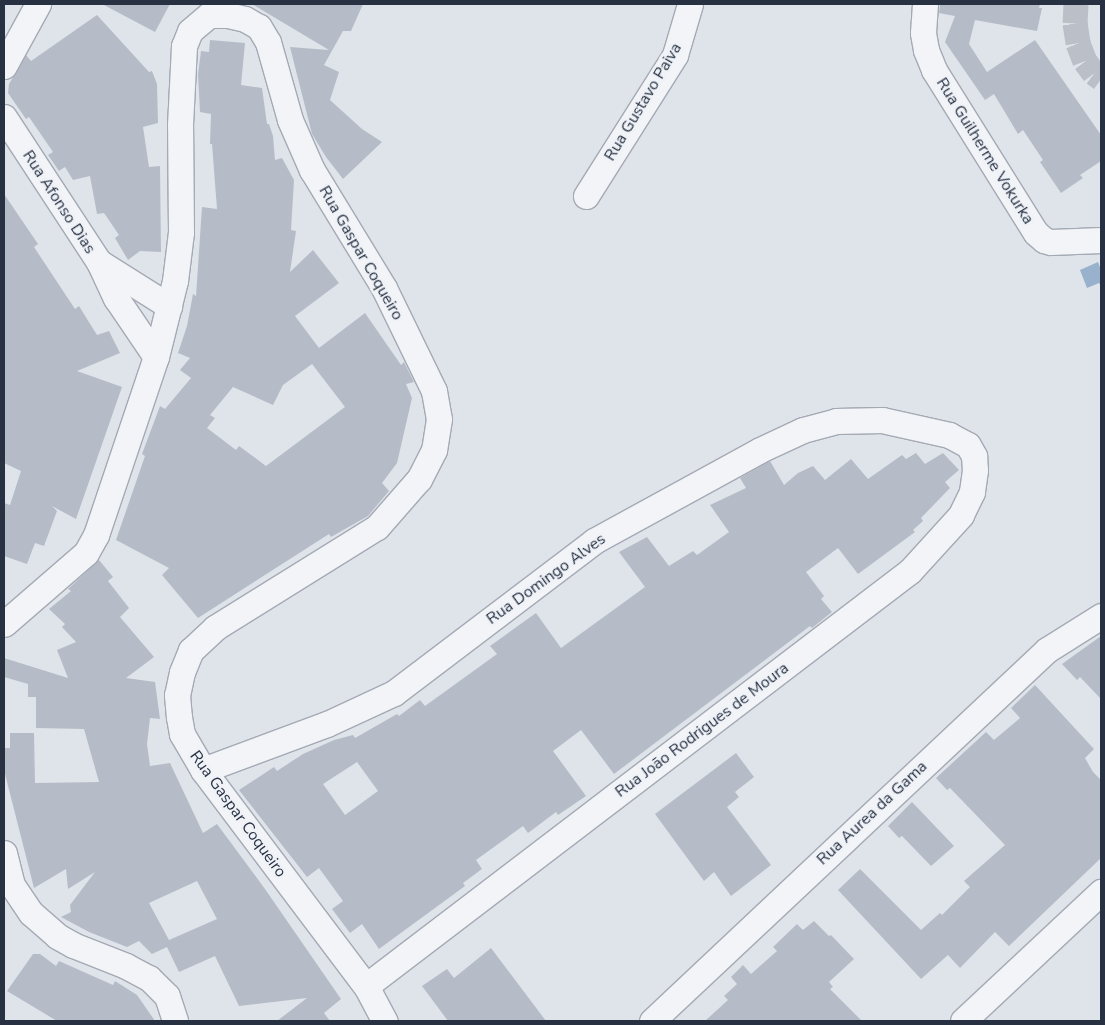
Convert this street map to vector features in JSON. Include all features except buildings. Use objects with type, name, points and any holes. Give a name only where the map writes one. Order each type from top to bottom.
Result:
[{"type":"street","points":[[4,66],[38,4]]},
{"type":"street","name":"Rua Gustavo Paiva","points":[[586,196],[675,55],[690,4]]},
{"type":"street","name":"Rua Guilherme Vokurka","points":[[925,4],[923,33],[926,50],[934,70],[1036,233],[1044,240],[1050,242],[1101,240]]},
{"type":"street","name":"Rua Gaspar Coqueiro","points":[[4,624],[86,553],[96,536],[156,357],[175,281],[181,232],[180,126],[184,46],[190,31],[203,10],[245,19],[258,27],[268,42],[290,120],[312,170],[384,288],[434,391],[438,420],[434,450],[419,479],[376,527],[215,628],[191,650],[182,672],[177,694],[179,717],[182,734],[203,770],[366,986],[385,1021]]},
{"type":"street","name":"Rua Afonso Dias","points":[[4,117],[99,262],[116,298],[156,357]]},
{"type":"street","name":"Rua Afonso Dias","points":[[99,262],[169,306]]},
{"type":"street","name":"Rua Domingo Alves","points":[[203,770],[327,724],[394,693],[594,541],[760,450],[803,430],[836,421],[882,420],[958,439]]},
{"type":"street","name":"Rua João Rodrigues de Moura","points":[[366,986],[910,571],[961,515],[972,492],[975,470],[974,456],[968,445],[958,439]]},
{"type":"street","name":"Rua Aurea da Gama","points":[[652,1021],[1047,650],[1101,616]]},
{"type":"street","points":[[4,854],[12,885],[30,913],[57,936],[73,946],[126,966],[148,978],[167,996],[175,1021]]},
{"type":"street","points":[[963,1021],[1101,892]]},
{"type":"water","points":[[1098,262],[1101,270],[1101,286],[1099,283],[1087,288],[1080,270]]},
{"type":"tunnel","points":[[1076,4],[1075,23],[1078,43],[1085,61],[1094,73],[1101,78]]}]
